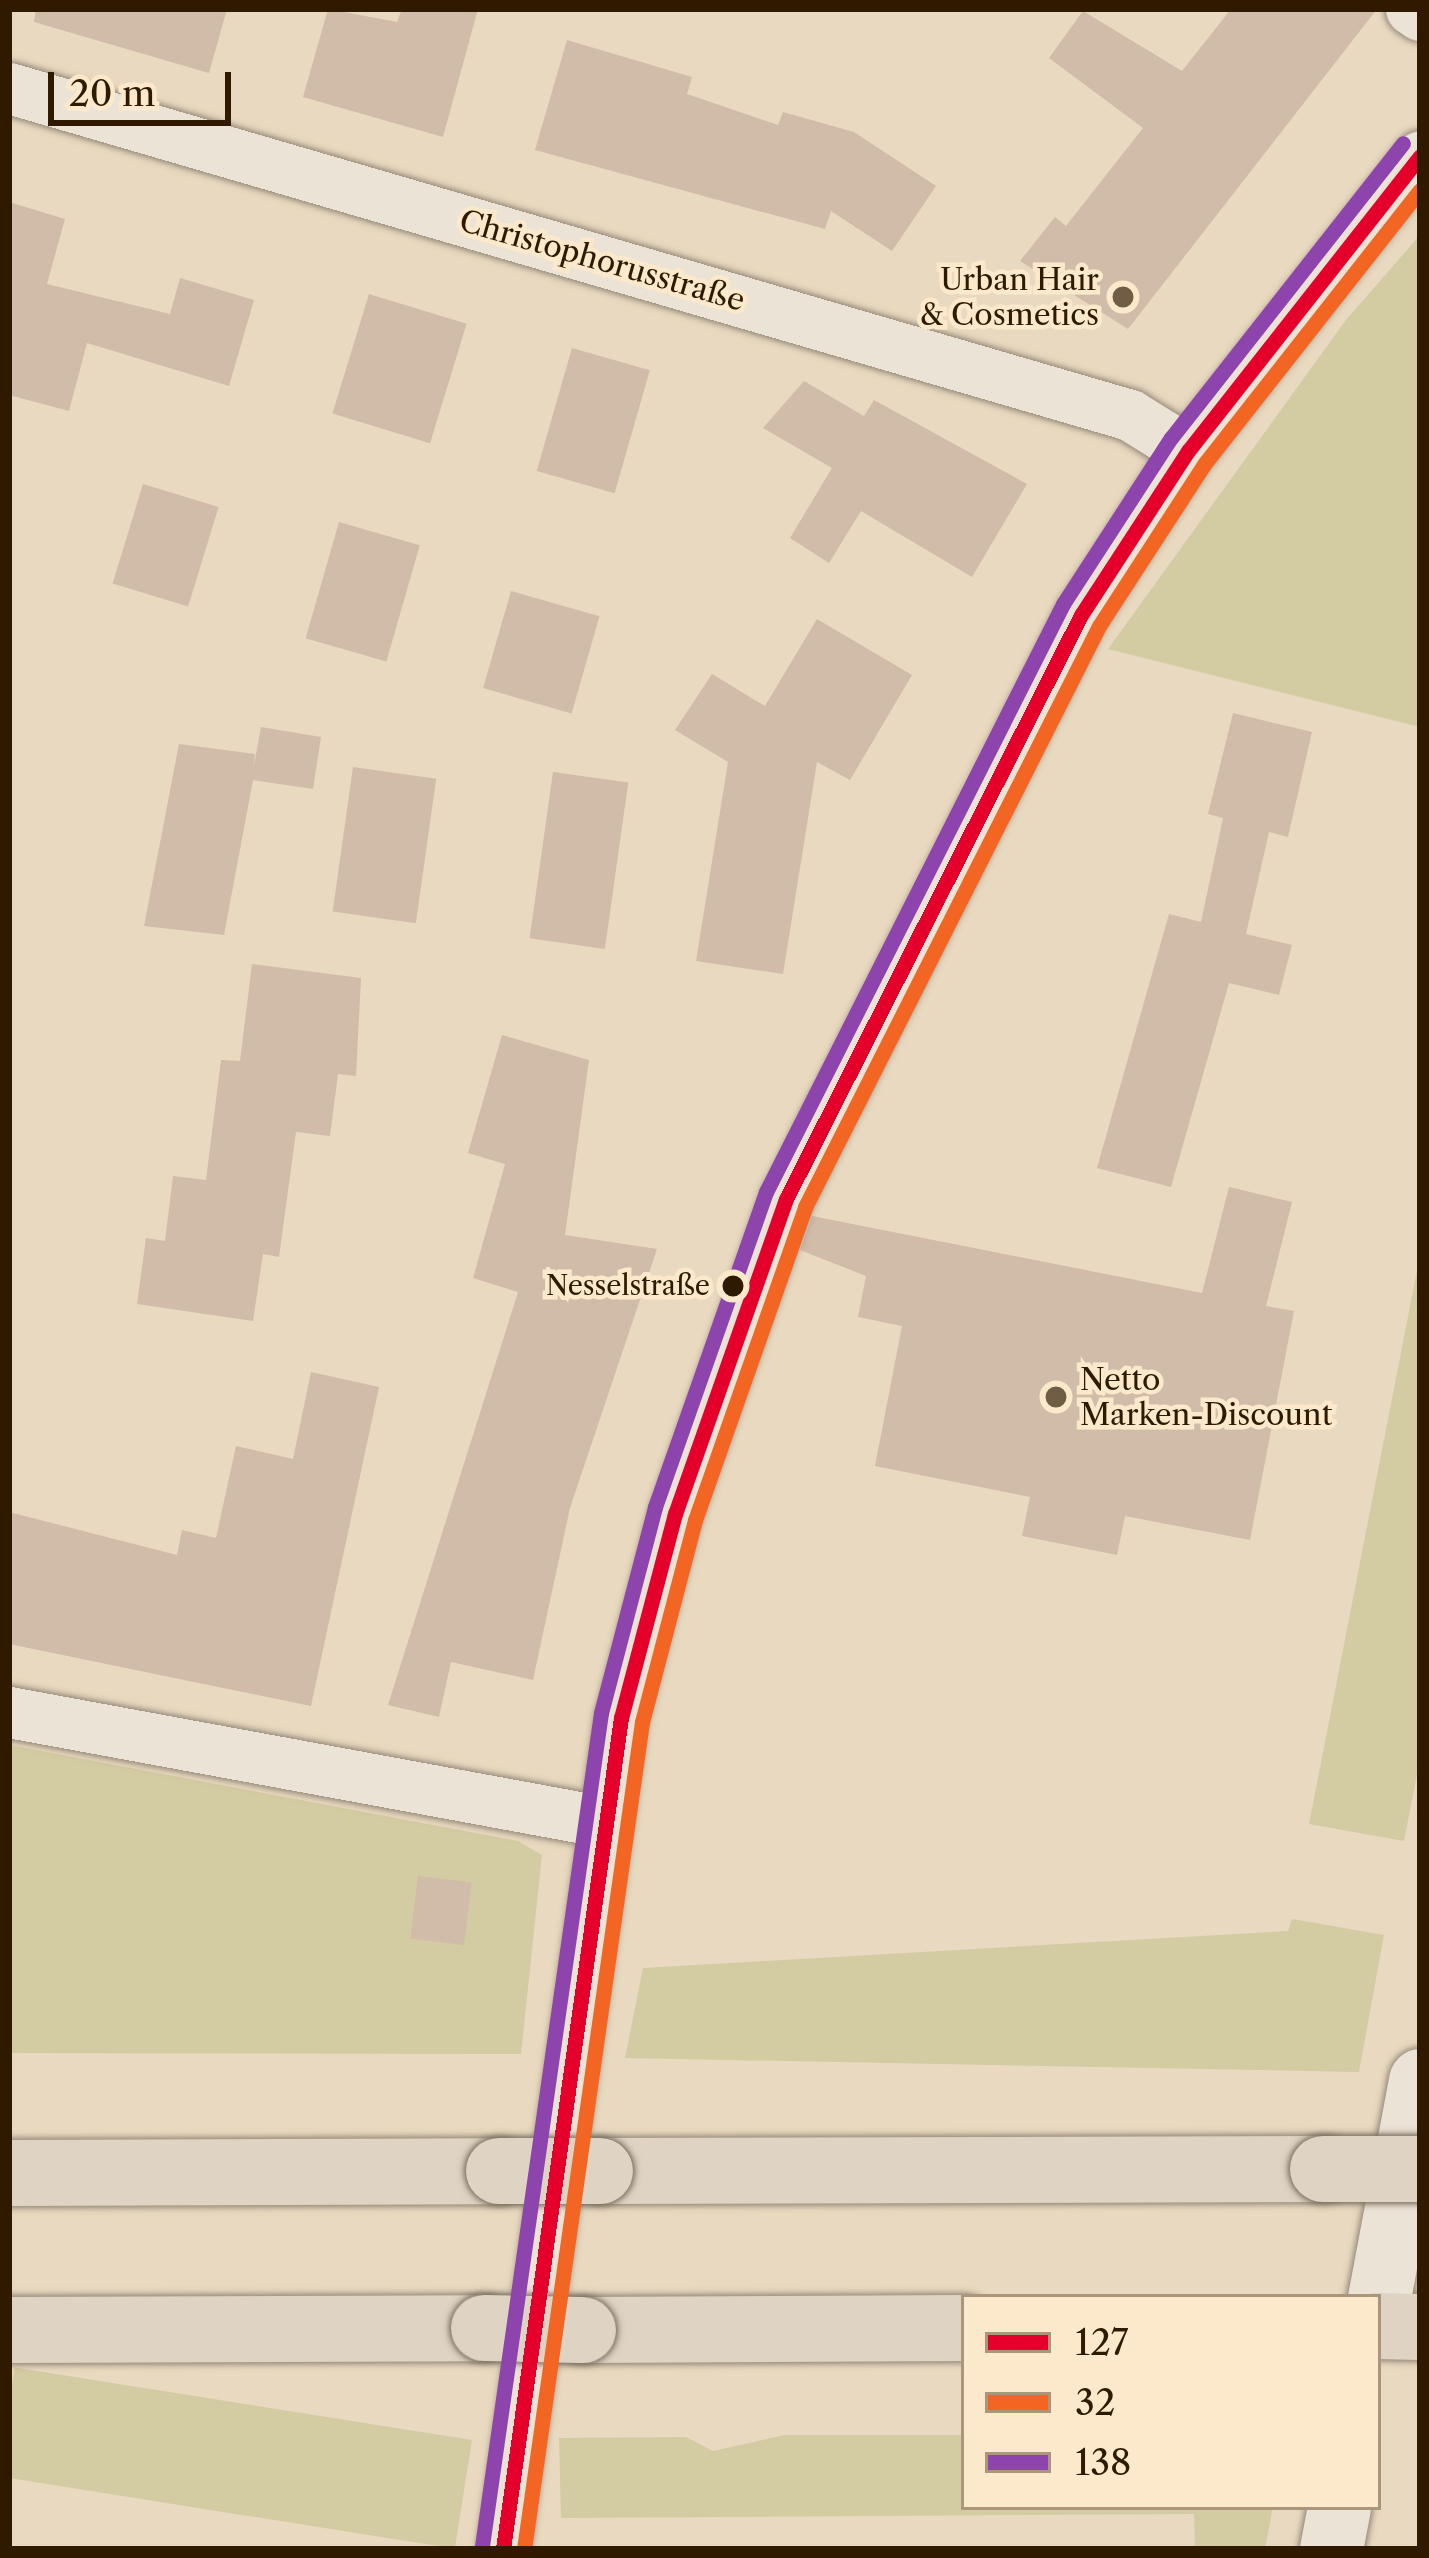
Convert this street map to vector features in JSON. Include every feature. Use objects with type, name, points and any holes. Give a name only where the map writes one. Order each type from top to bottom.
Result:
[{"type":"highway","points":[[9,2173],[1420,2169]]},
{"type":"highway","points":[[1381,2326],[1420,2327]]},
{"type":"highway","points":[[9,2330],[961,2328]]},
{"type":"street","points":[[1411,9],[1420,15]]},
{"type":"street","name":"Christophorusstraße","points":[[9,88],[1130,415],[1188,451]]},
{"type":"street","points":[[503,2549],[600,1821],[668,1535],[786,1199],[1027,714],[1188,451],[1420,156]]},
{"type":"street","points":[[9,1712],[600,1821]]},
{"type":"street","points":[[1380,2294],[1420,2080]]},
{"type":"street","points":[[1331,2549],[1339,2510]]},
{"type":"shaded area","points":[[1420,235],[1420,727],[1108,649],[1346,320]]},
{"type":"shaded area","points":[[1420,1255],[1420,1759],[1404,1841],[1309,1824]]},
{"type":"shaded area","points":[[9,1745],[518,1841],[542,1855],[521,2054],[9,2053]]},
{"type":"shaded area","points":[[1292,1919],[1384,1935],[1359,2072],[625,2058],[643,1968],[1288,1931]]},
{"type":"shaded area","points":[[15,2368],[472,2440],[455,2549],[9,2478],[9,2404]]},
{"type":"shaded area","points":[[785,2435],[961,2435],[961,2510],[1272,2510],[1265,2549],[1195,2549],[1194,2514],[561,2518],[559,2438],[686,2437],[713,2451]]},
{"type":"building","points":[[36,9],[227,9],[209,73],[34,22]]},
{"type":"building","points":[[328,9],[397,22],[402,9],[478,9],[443,137],[303,97]]},
{"type":"building","points":[[1231,9],[1377,9],[1128,329],[1020,261],[1055,217],[1066,226],[1143,128],[1049,58],[1083,11],[1182,71]]},
{"type":"building","points":[[567,40],[692,77],[687,94],[778,125],[783,112],[854,132],[936,186],[892,251],[831,211],[825,229],[535,150]]},
{"type":"building","points":[[9,202],[65,219],[47,284],[170,314],[180,278],[254,300],[229,386],[87,343],[69,411],[9,395]]},
{"type":"building","points":[[369,294],[467,324],[430,443],[332,414]]},
{"type":"building","points":[[572,348],[650,370],[615,493],[537,471]]},
{"type":"building","points":[[804,381],[864,416],[874,400],[1027,484],[972,577],[861,511],[829,563],[790,538],[832,468],[763,428]]},
{"type":"building","points":[[143,484],[219,507],[188,607],[113,583]]},
{"type":"building","points":[[339,522],[420,545],[386,661],[306,638]]},
{"type":"building","points":[[511,591],[599,616],[572,713],[483,688]]},
{"type":"building","points":[[817,619],[912,675],[850,780],[817,762],[783,974],[696,961],[728,762],[675,730],[712,674],[765,706]]},
{"type":"building","points":[[1233,713],[1312,732],[1288,837],[1269,832],[1246,934],[1292,945],[1279,995],[1229,983],[1171,1187],[1097,1168],[1169,914],[1201,922],[1223,818],[1208,814]]},
{"type":"building","points":[[261,727],[321,737],[313,789],[253,780],[224,935],[144,926],[179,744],[255,754],[253,771]]},
{"type":"building","points":[[353,767],[436,779],[416,923],[333,912]]},
{"type":"building","points":[[553,772],[628,783],[605,949],[530,938]]},
{"type":"building","points":[[252,964],[361,978],[356,1076],[338,1074],[330,1136],[296,1132],[279,1257],[263,1254],[253,1321],[137,1304],[146,1238],[165,1241],[173,1176],[206,1180],[221,1060],[240,1061]]},
{"type":"building","points":[[502,1035],[589,1060],[565,1235],[657,1249],[570,1508],[533,1680],[451,1662],[439,1717],[388,1705],[518,1292],[473,1278],[505,1164],[468,1153]]},
{"type":"building","points":[[1229,1187],[1292,1202],[1266,1306],[1294,1311],[1250,1540],[1125,1516],[1117,1555],[1022,1536],[1030,1497],[875,1466],[902,1326],[858,1317],[866,1276],[800,1250],[812,1216],[1202,1293]]},
{"type":"building","points":[[311,1372],[379,1387],[311,1706],[9,1644],[9,1512],[177,1555],[182,1530],[216,1538],[236,1446],[293,1459]]},
{"type":"building","points":[[418,1876],[472,1883],[464,1945],[410,1939]]},
{"type":"transit line","name":"138","points":[[482,2546],[601,1713],[655,1507],[766,1192],[1063,604],[1171,438],[1403,143]]},
{"type":"transit line","name":"127","points":[[503,2549],[621,1718],[675,1514],[786,1199],[1081,615],[1188,451],[1420,156]]},
{"type":"transit line","name":"32","points":[[524,2549],[642,1722],[695,1520],[805,1207],[1099,626],[1205,463],[1420,190]]},
{"type":"place","name":"Urban Hair & Cosmetics","points":[[1123,297]]},
{"type":"place","name":"Nesselstraße","points":[[733,1286]]},
{"type":"place","name":"Netto Marken-Discount","points":[[1056,1397]]}]
